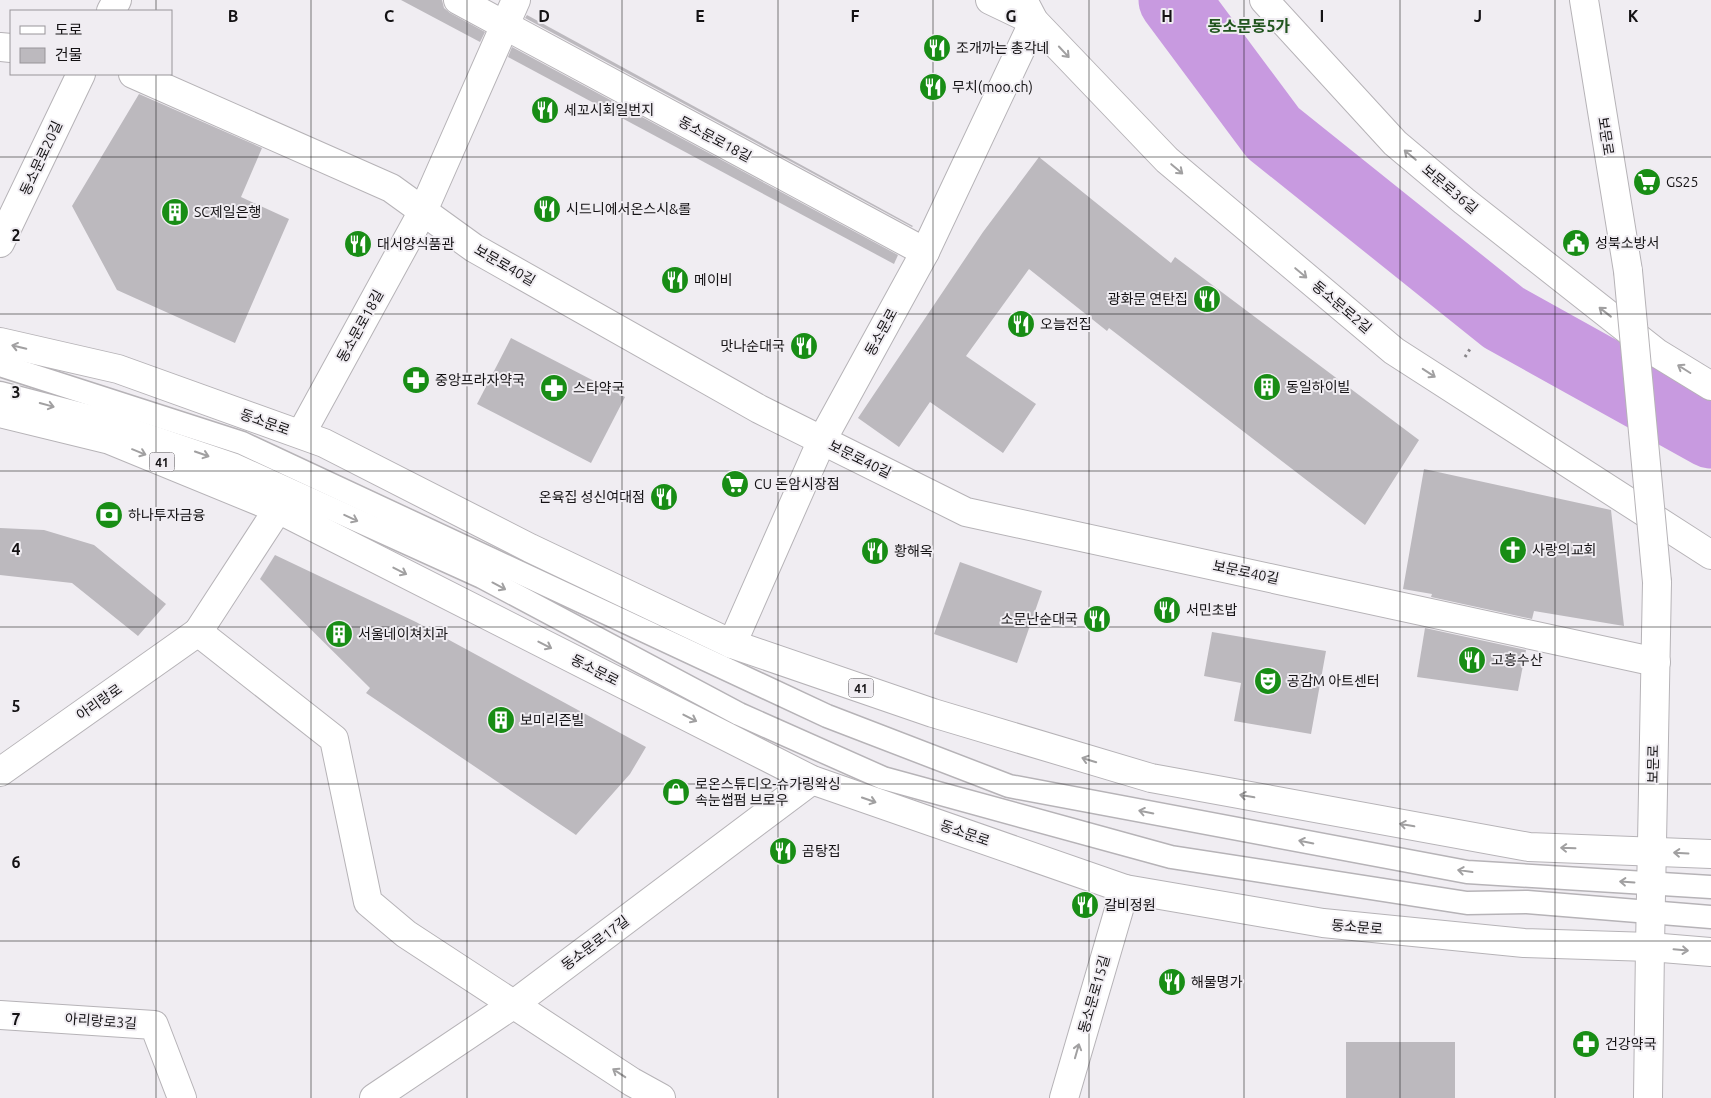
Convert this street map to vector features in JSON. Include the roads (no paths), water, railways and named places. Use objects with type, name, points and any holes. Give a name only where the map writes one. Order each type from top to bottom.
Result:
[{"type":"street","name":"동소문로18길","points":[[458,0],[925,252]]},
{"type":"street","name":"동소문로18길","points":[[301,434],[423,211],[516,0]]},
{"type":"street","points":[[990,0],[1029,10]]},
{"type":"street","name":"보문로36길","points":[[1264,0],[1395,143],[1464,201],[1657,353],[1711,386]]},
{"type":"street","name":"보문로","points":[[1584,0],[1628,271],[1657,582],[1648,1098]]},
{"type":"street","name":"동소문로","points":[[732,644],[822,440],[925,252],[1029,10]]},
{"type":"street","name":"동소문로2길","points":[[1029,10],[1166,160],[1394,351],[1711,555]]},
{"type":"street","name":"동소문로20길","points":[[0,243],[81,75]]},
{"type":"street","name":"보문로40길","points":[[135,75],[391,188],[474,248],[759,410],[966,512],[1656,662]]},
{"type":"street","name":"동소문로","points":[[0,342],[118,369],[324,443],[530,548],[732,644],[933,713],[1151,778],[1529,847],[1711,854]]},
{"type":"street","name":"동소문로","points":[[0,413],[110,440],[278,509],[812,780],[1125,889],[1323,924],[1524,943],[1650,947],[1711,952]]},
{"type":"street","points":[[278,509],[198,632],[334,739],[368,902],[406,934],[632,1082],[661,1098]]},
{"type":"street","name":"아리랑로","points":[[0,772],[198,632]]},
{"type":"street","name":"동소문로17길","points":[[374,1098],[514,1004],[812,780]]},
{"type":"street","name":"동소문로15길","points":[[1064,1098],[1125,889]]},
{"type":"street","name":"아리랑로3길","points":[[0,1015],[154,1025],[182,1098]]},
{"type":"lane","points":[[0,365],[242,443],[827,716],[1009,786],[1467,872],[1711,886]]},
{"type":"lane","points":[[0,393],[100,419],[236,465],[482,577],[739,714],[883,778],[1171,857],[1468,903],[1527,902],[1711,918]]},
{"type":"waterway","points":[[1174,0],[1273,133],[1504,318],[1711,433]]},
{"type":"place","name":"조개까는 총각네","points":[[937,48]]},
{"type":"place","name":"무치(moo.ch)","points":[[933,87]]},
{"type":"place","name":"세꼬시회일번지","points":[[545,110]]},
{"type":"place","name":"GS25","points":[[1647,182]]},
{"type":"place","name":"시드니에서온스시&롤","points":[[547,209]]},
{"type":"place","name":"SC제일은행","points":[[175,212]]},
{"type":"place","name":"성북소방서","points":[[1576,243]]},
{"type":"place","name":"대서양식품관","points":[[358,244]]},
{"type":"place","name":"메이비","points":[[675,280]]},
{"type":"place","name":"광화문 연탄집","points":[[1207,299]]},
{"type":"place","name":"오늘전집","points":[[1021,324]]},
{"type":"place","name":"맛나순대국","points":[[804,346]]},
{"type":"place","name":"중앙프라자약국","points":[[416,380]]},
{"type":"place","name":"동일하이빌","points":[[1267,387]]},
{"type":"place","name":"스타약국","points":[[554,388]]},
{"type":"place","name":"CU 돈암시장점","points":[[735,484]]},
{"type":"place","name":"온육집 성신여대점","points":[[664,497]]},
{"type":"place","name":"하나투자금융","points":[[109,515]]},
{"type":"place","name":"사랑의교회","points":[[1513,550]]},
{"type":"place","name":"황해옥","points":[[875,551]]},
{"type":"place","name":"서민초밥","points":[[1167,610]]},
{"type":"place","name":"소문난순대국","points":[[1097,619]]},
{"type":"place","name":"서울네이쳐치과","points":[[339,634]]},
{"type":"place","name":"고흥수산","points":[[1472,660]]},
{"type":"place","name":"공감M 아트센터","points":[[1268,681]]},
{"type":"place","name":"보미리즌빌","points":[[501,720]]},
{"type":"place","name":"로온스튜디오-슈가링왁싱 속눈썹펌 브로우","points":[[676,792]]},
{"type":"place","name":"곰탕집","points":[[783,851]]},
{"type":"place","name":"갈비정원","points":[[1085,905]]},
{"type":"place","name":"해물명가","points":[[1172,982]]},
{"type":"place","name":"건강약국","points":[[1586,1044]]},
{"type":"district","name":"동소문동5가","points":[[1249,26]]}]
